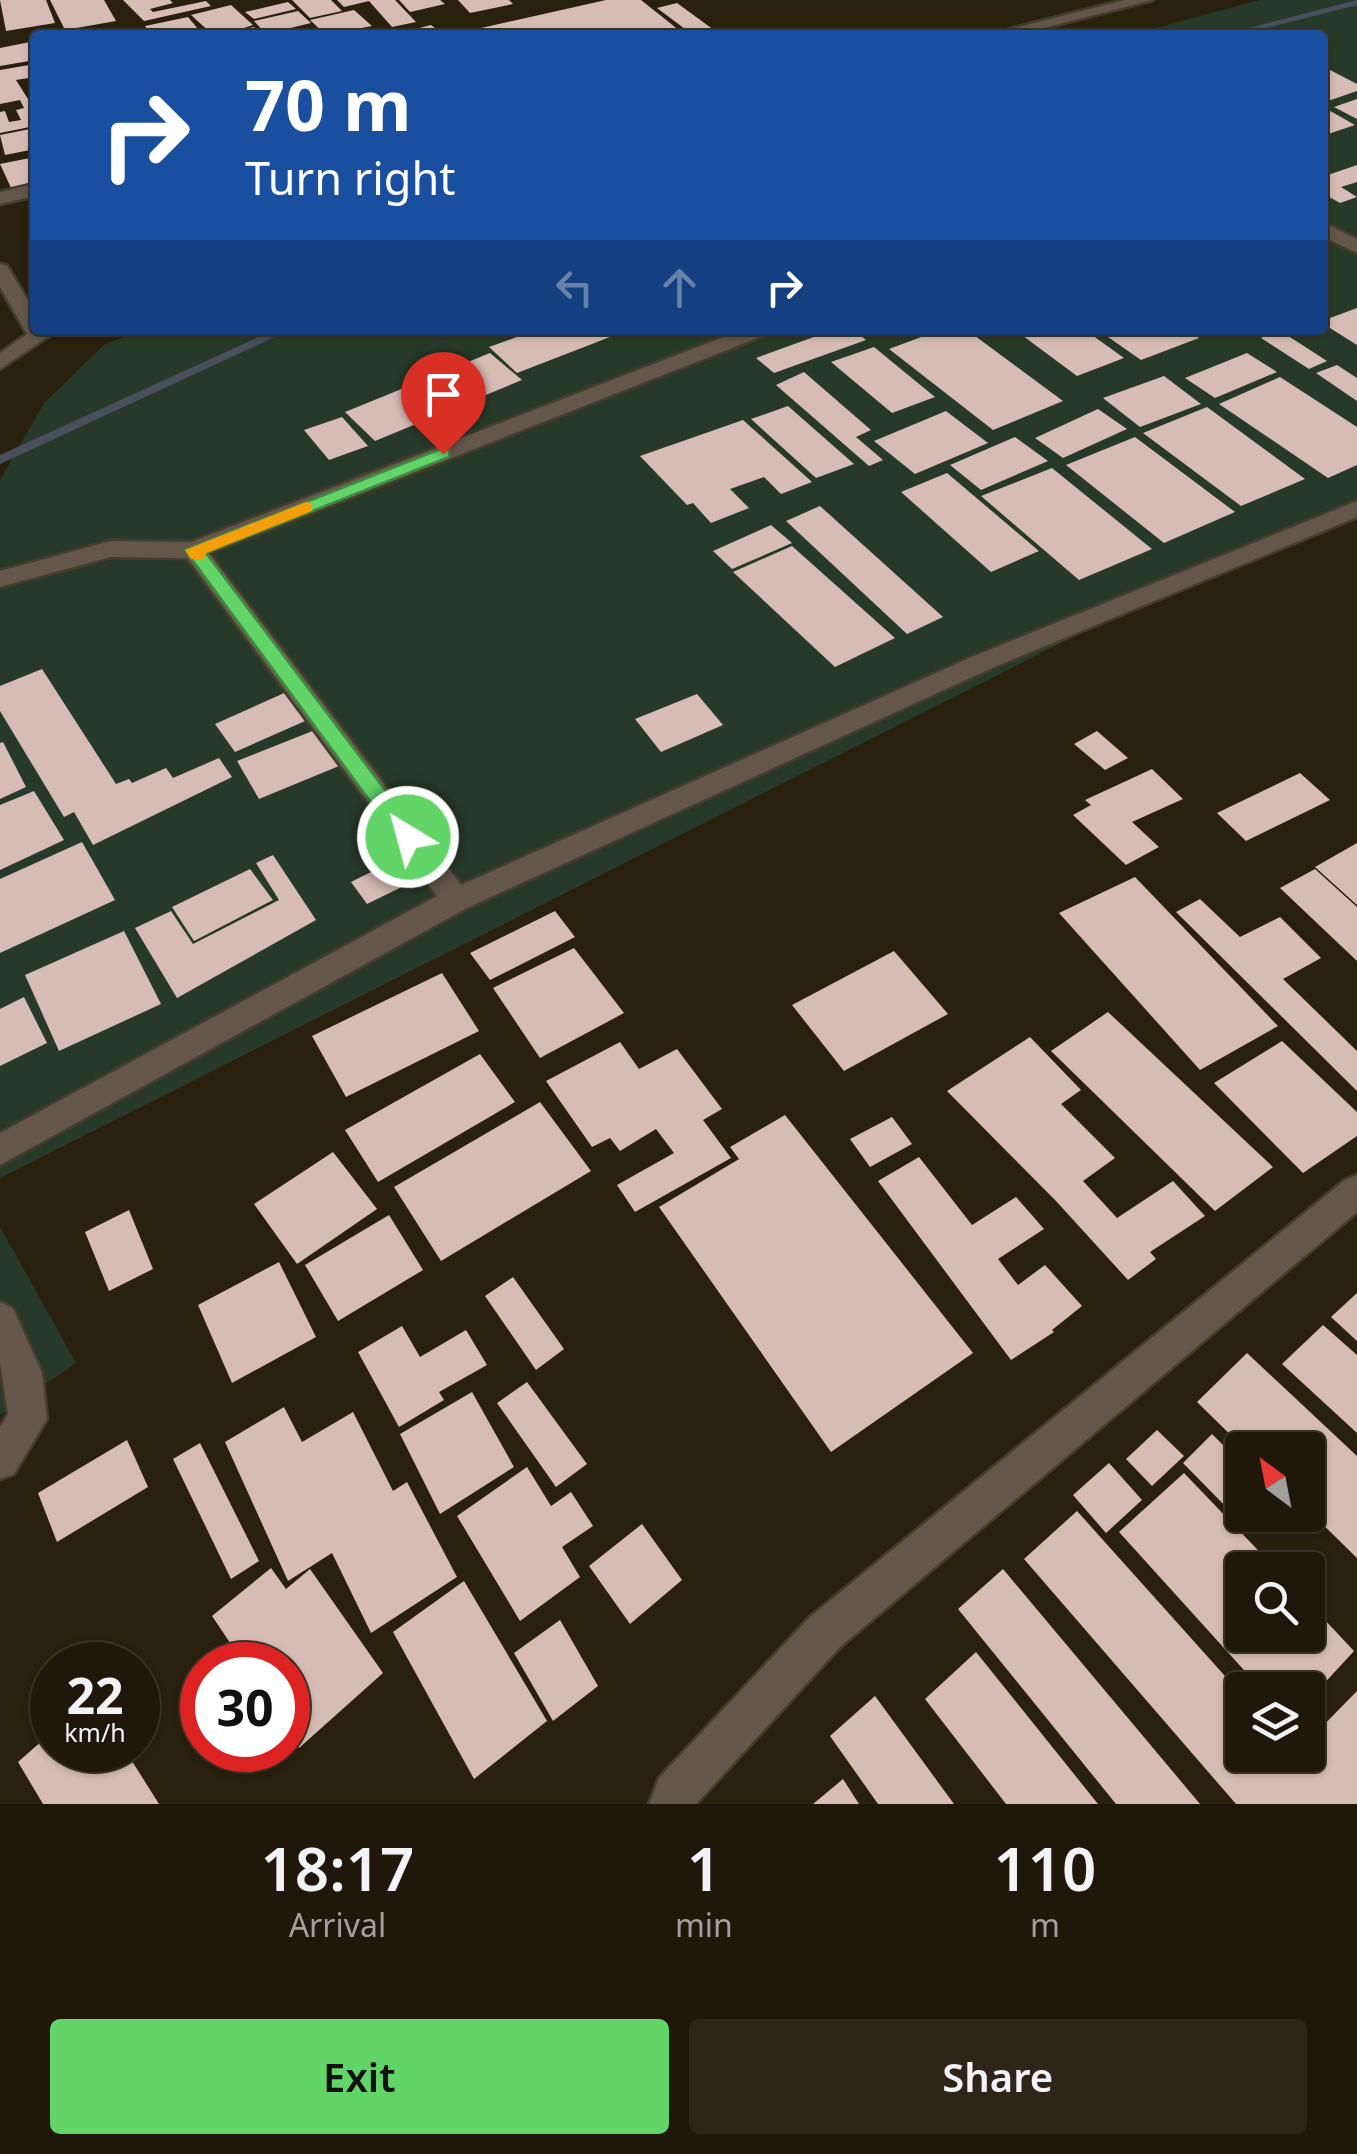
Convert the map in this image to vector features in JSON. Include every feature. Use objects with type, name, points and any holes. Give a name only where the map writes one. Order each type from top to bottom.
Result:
[{"type":"street","points":[[1016,30],[1145,0]]},
{"type":"street","points":[[0,198],[30,191]]},
{"type":"street","points":[[1328,231],[1357,247]]},
{"type":"street","points":[[0,270],[30,314]]},
{"type":"street","points":[[0,362],[39,335]]},
{"type":"street","points":[[0,579],[111,549],[194,550],[749,335]]},
{"type":"street","points":[[0,1150],[456,900],[984,662],[1357,508]]},
{"type":"street","points":[[194,550],[456,900]]},
{"type":"street","points":[[670,1804],[825,1632],[1357,1191]]},
{"type":"street","points":[[0,1320],[23,1373],[28,1419],[0,1460]]},
{"type":"green space","points":[[1260,0],[1357,0],[1357,504],[1085,631],[0,1178],[0,480],[44,403],[105,344],[129,335],[1328,335],[1328,30],[1148,30]]},
{"type":"green space","points":[[0,1227],[76,1363],[0,1415]]},
{"type":"building","points":[[0,0],[46,0],[55,23],[6,31]]},
{"type":"building","points":[[50,0],[104,0],[116,21],[65,30]]},
{"type":"building","points":[[123,0],[173,3],[150,9],[153,12],[206,1],[211,6],[144,21]]},
{"type":"building","points":[[292,0],[331,0],[342,11],[310,18]]},
{"type":"building","points":[[337,0],[395,0],[416,22],[392,27],[369,1],[344,7]]},
{"type":"building","points":[[399,0],[440,0],[445,4],[410,12]]},
{"type":"building","points":[[458,0],[509,0],[513,4],[470,13]]},
{"type":"building","points":[[606,0],[641,0],[679,30],[472,30]]},
{"type":"building","points":[[288,2],[296,9],[254,19],[245,12]]},
{"type":"building","points":[[677,3],[714,30],[686,30],[657,8]]},
{"type":"building","points":[[231,5],[253,25],[238,30],[208,30],[191,15]]},
{"type":"building","points":[[354,10],[372,26],[321,30],[310,20]]},
{"type":"building","points":[[298,11],[311,23],[262,30],[254,21]]},
{"type":"building","points":[[188,17],[199,30],[148,30],[145,26]]},
{"type":"building","points":[[431,25],[438,30],[412,30]]},
{"type":"building","points":[[30,42],[30,61],[0,66],[0,48]]},
{"type":"building","points":[[30,65],[30,78],[16,80],[30,99],[30,127],[0,133],[0,112],[5,111],[9,122],[21,120],[16,110],[24,108],[20,100],[0,104],[0,70]]},
{"type":"building","points":[[1328,70],[1357,84],[1357,91],[1328,101]]},
{"type":"building","points":[[1357,99],[1357,119],[1334,107]]},
{"type":"building","points":[[1328,110],[1332,112],[1355,125],[1328,134]]},
{"type":"building","points":[[30,129],[30,150],[5,155],[0,135]]},
{"type":"building","points":[[30,158],[30,186],[12,190],[0,164]]},
{"type":"building","points":[[1357,165],[1357,182],[1341,187],[1357,197],[1340,203],[1328,196],[1328,175]]},
{"type":"building","points":[[1357,308],[1357,345],[1328,327],[1328,319]]},
{"type":"building","points":[[522,335],[615,335],[517,373],[489,347]]},
{"type":"building","points":[[819,335],[860,335],[866,340],[774,373],[756,358]]},
{"type":"building","points":[[927,335],[974,335],[1063,401],[993,430],[889,349]]},
{"type":"building","points":[[1022,335],[1092,335],[1124,358],[1077,376]]},
{"type":"building","points":[[1105,335],[1199,338],[1141,360]]},
{"type":"building","points":[[1287,335],[1327,361],[1309,369],[1261,338]]},
{"type":"building","points":[[874,347],[935,397],[892,413],[831,362]]},
{"type":"building","points":[[490,353],[522,380],[375,441],[345,412]]},
{"type":"building","points":[[1247,353],[1277,372],[1215,398],[1185,378]]},
{"type":"building","points":[[1337,365],[1357,378],[1357,401],[1316,373]]},
{"type":"building","points":[[804,372],[871,430],[856,437],[883,460],[869,466],[776,385]]},
{"type":"building","points":[[1164,376],[1201,404],[1140,427],[1103,398]]},
{"type":"building","points":[[1280,377],[1357,427],[1357,465],[1328,478],[1219,404]]},
{"type":"building","points":[[788,406],[854,464],[816,478],[751,419]]},
{"type":"building","points":[[1207,407],[1305,479],[1241,506],[1143,433]]},
{"type":"building","points":[[1098,409],[1127,429],[1063,458],[1035,438]]},
{"type":"building","points":[[946,411],[988,443],[915,474],[874,441]]},
{"type":"building","points":[[342,417],[368,446],[329,460],[304,430]]},
{"type":"building","points":[[743,420],[812,482],[781,494],[764,477],[730,489],[749,508],[711,523],[693,503],[687,505],[640,456]]},
{"type":"building","points":[[1015,437],[1048,461],[981,490],[950,465]]},
{"type":"building","points":[[1135,437],[1235,512],[1164,543],[1066,465]]},
{"type":"building","points":[[1052,468],[1152,549],[1079,580],[981,496]]},
{"type":"building","points":[[947,473],[1039,551],[991,572],[901,492]]},
{"type":"building","points":[[820,506],[943,617],[907,634],[786,521]]},
{"type":"building","points":[[771,525],[792,543],[732,569],[713,551]]},
{"type":"building","points":[[792,546],[895,638],[835,667],[733,572]]},
{"type":"building","points":[[42,669],[116,784],[129,779],[132,783],[166,768],[173,778],[219,758],[232,777],[93,845],[74,812],[64,817],[0,711],[0,686]]},
{"type":"building","points":[[291,690],[312,718],[235,752],[215,724]]},
{"type":"building","points":[[697,694],[723,725],[661,752],[635,719]]},
{"type":"building","points":[[315,730],[339,766],[259,799],[237,761]]},
{"type":"building","points":[[1097,731],[1128,758],[1105,770],[1074,744]]},
{"type":"building","points":[[3,742],[26,787],[0,799],[0,743]]},
{"type":"building","points":[[1152,769],[1183,799],[1132,822],[1159,847],[1126,865],[1073,815],[1091,805],[1085,800]]},
{"type":"building","points":[[1300,773],[1330,800],[1246,841],[1217,813]]},
{"type":"building","points":[[34,791],[64,840],[0,870],[0,805]]},
{"type":"building","points":[[82,842],[115,900],[0,953],[0,879]]},
{"type":"building","points":[[1357,843],[1357,905],[1315,867]]},
{"type":"building","points":[[273,855],[316,920],[177,998],[135,928],[171,911],[193,944],[279,900],[256,863]]},
{"type":"building","points":[[393,861],[410,883],[367,904],[351,882]]},
{"type":"building","points":[[250,869],[273,900],[194,941],[172,907]]},
{"type":"building","points":[[1315,869],[1357,907],[1357,961],[1280,888]]},
{"type":"building","points":[[1135,877],[1278,1026],[1200,1070],[1059,913]]},
{"type":"building","points":[[1200,899],[1240,937],[1280,917],[1321,958],[1283,979],[1357,1051],[1357,1091],[1176,912]]},
{"type":"building","points":[[555,911],[575,937],[490,980],[470,953]]},
{"type":"building","points":[[124,931],[161,1004],[59,1051],[25,975]]},
{"type":"building","points":[[574,948],[624,1013],[540,1058],[493,988]]},
{"type":"building","points":[[894,951],[948,1014],[844,1071],[792,1005]]},
{"type":"building","points":[[442,973],[479,1031],[346,1097],[312,1036]]},
{"type":"building","points":[[24,997],[47,1043],[0,1066],[0,1009]]},
{"type":"building","points":[[1108,1012],[1273,1167],[1215,1211],[1051,1051]]},
{"type":"building","points":[[1030,1037],[1081,1090],[1061,1104],[1115,1158],[1083,1181],[1117,1218],[1173,1181],[1205,1216],[1150,1252],[1156,1259],[1128,1280],[947,1091]]},
{"type":"building","points":[[1282,1041],[1357,1112],[1357,1136],[1303,1173],[1214,1083]]},
{"type":"building","points":[[620,1042],[639,1069],[677,1049],[722,1109],[703,1120],[731,1158],[635,1212],[617,1185],[674,1153],[656,1129],[620,1151],[610,1138],[592,1147],[546,1081]]},
{"type":"building","points":[[480,1054],[515,1102],[378,1182],[345,1130]]},
{"type":"building","points":[[540,1102],[591,1171],[441,1261],[394,1187]]},
{"type":"building","points":[[785,1115],[973,1353],[831,1452],[659,1207],[739,1159],[730,1147]]},
{"type":"building","points":[[892,1117],[912,1144],[870,1167],[850,1139]]},
{"type":"building","points":[[333,1152],[377,1209],[297,1264],[254,1204]]},
{"type":"building","points":[[919,1157],[972,1225],[1016,1197],[1044,1229],[998,1259],[1018,1285],[1045,1265],[1082,1306],[1054,1332],[1011,1360],[878,1181]]},
{"type":"building","points":[[129,1210],[153,1269],[109,1291],[85,1232]]},
{"type":"building","points":[[389,1215],[423,1270],[338,1321],[305,1265]]},
{"type":"building","points":[[279,1262],[316,1337],[232,1383],[198,1305]]},
{"type":"building","points":[[513,1277],[564,1349],[536,1370],[485,1296]]},
{"type":"building","points":[[1357,1293],[1357,1341],[1331,1317]]},
{"type":"building","points":[[1323,1325],[1357,1355],[1357,1433],[1282,1364]]},
{"type":"building","points":[[402,1326],[420,1357],[466,1330],[487,1365],[439,1392],[444,1400],[399,1427],[358,1352]]},
{"type":"building","points":[[1247,1353],[1357,1456],[1357,1558],[1325,1527],[1325,1432],[1228,1432],[1197,1402]]},
{"type":"building","points":[[527,1382],[587,1464],[556,1487],[497,1403]]},
{"type":"building","points":[[472,1392],[514,1467],[440,1514],[400,1434]]},
{"type":"building","points":[[284,1407],[302,1442],[353,1412],[393,1491],[407,1482],[457,1577],[371,1633],[332,1553],[288,1581],[225,1442]]},
{"type":"building","points":[[1157,1430],[1184,1456],[1152,1486],[1126,1459]]},
{"type":"building","points":[[1212,1434],[1225,1447],[1225,1506],[1183,1463]]},
{"type":"building","points":[[127,1440],[148,1487],[57,1542],[38,1493]]},
{"type":"building","points":[[200,1443],[259,1561],[231,1579],[173,1459]]},
{"type":"building","points":[[1109,1463],[1142,1500],[1106,1533],[1073,1495]]},
{"type":"building","points":[[527,1467],[551,1506],[571,1492],[593,1526],[562,1547],[580,1577],[520,1621],[457,1516]]},
{"type":"building","points":[[1184,1473],[1225,1516],[1225,1532],[1241,1532],[1260,1552],[1225,1552],[1225,1649],[1119,1532]]},
{"type":"building","points":[[1077,1511],[1225,1676],[1225,1772],[1325,1772],[1325,1724],[1357,1691],[1357,1804],[1236,1804],[1024,1559]]},
{"type":"building","points":[[642,1524],[682,1580],[630,1624],[589,1566]]},
{"type":"building","points":[[271,1568],[286,1589],[310,1569],[383,1673],[310,1738],[310,1642],[230,1642],[212,1616]]},
{"type":"building","points":[[1003,1569],[1200,1804],[1116,1804],[958,1609]]},
{"type":"building","points":[[464,1581],[547,1721],[474,1779],[393,1632]]},
{"type":"building","points":[[560,1620],[598,1686],[553,1721],[514,1653]]},
{"type":"building","points":[[1325,1620],[1354,1651],[1325,1683],[1325,1672],[1246,1672],[1228,1652],[1325,1652]]},
{"type":"building","points":[[976,1652],[1098,1804],[1006,1804],[925,1699]]},
{"type":"building","points":[[875,1696],[954,1804],[878,1804],[830,1736]]},
{"type":"building","points":[[30,1751],[30,1772],[139,1772],[159,1804],[43,1804],[18,1762]]},
{"type":"building","points":[[843,1779],[859,1804],[813,1804]]},
{"type":"waterway","points":[[1247,30],[1357,2]]},
{"type":"waterway","points":[[0,460],[273,335]]},
{"type":"slow traffic","points":[[198,555],[194,550],[306,507]]},
{"type":"route","points":[[408,837],[194,550],[443,454]]}]
